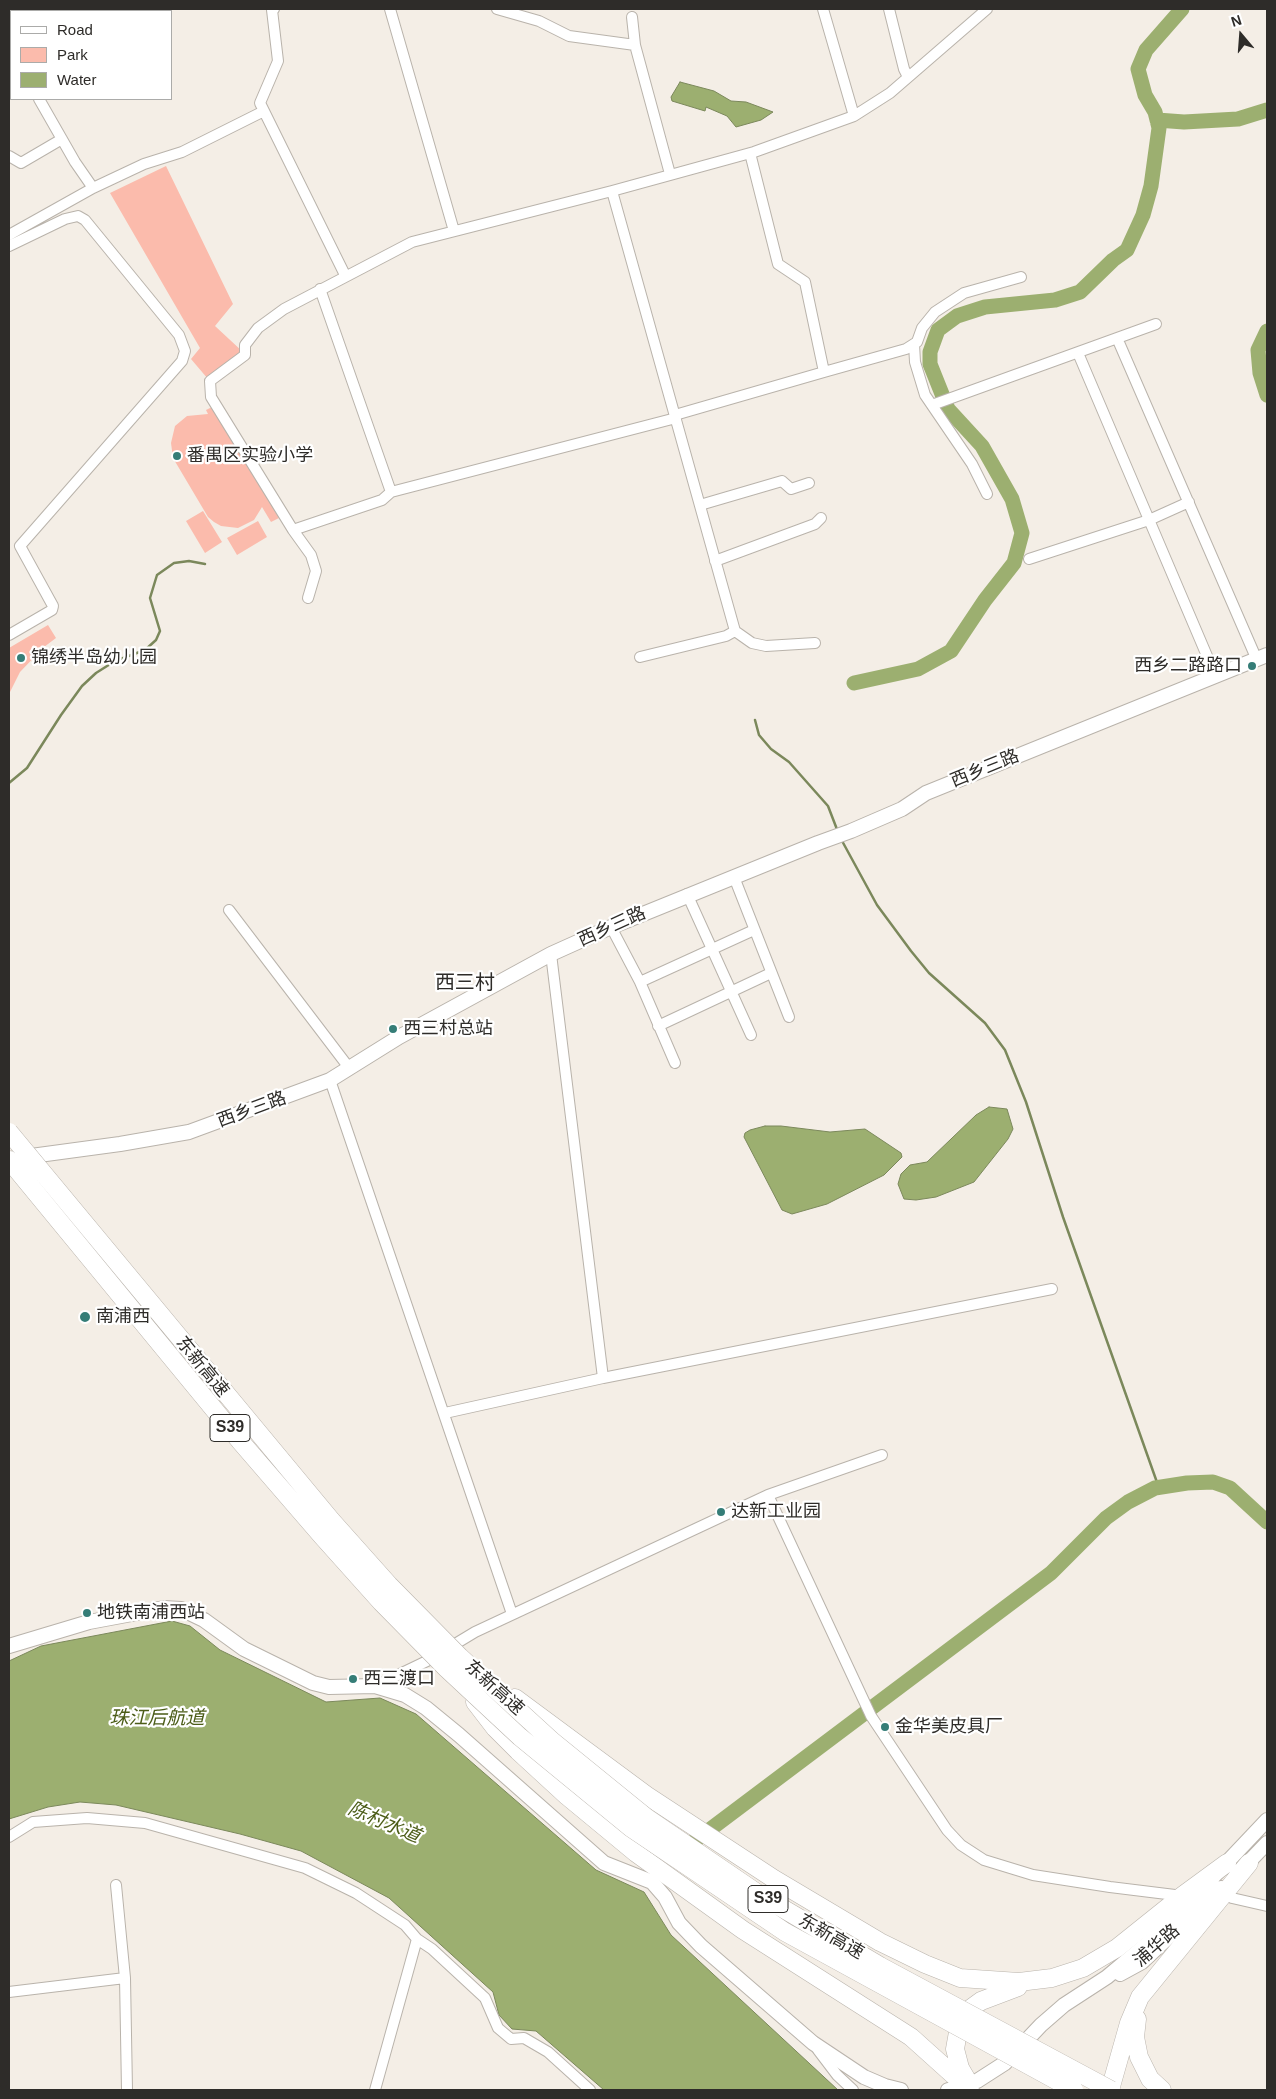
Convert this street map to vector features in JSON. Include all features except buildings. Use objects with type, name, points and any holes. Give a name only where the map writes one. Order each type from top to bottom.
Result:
[{"type":"highway","name":"东新高速","points":[[9,1132],[331,1520],[389,1584],[460,1657],[581,1766],[647,1818],[722,1870],[800,1919],[880,1966],[1110,2090]]},
{"type":"highway","name":"东新高速","points":[[9,1159],[290,1500],[381,1602],[462,1685],[520,1737],[631,1828],[739,1903],[832,1960],[1074,2090]]},
{"type":"highway","points":[[460,1657],[611,1770],[774,1879],[880,1942],[960,1978],[993,1982],[1019,1982],[1052,1978]]},
{"type":"highway","points":[[462,1685],[495,1728],[567,1796],[669,1879],[743,1930],[911,2037],[965,2088]]},
{"type":"highway","points":[[1110,2090],[1134,2009],[1140,1997],[1158,1971],[1221,1893],[1249,1862]]},
{"type":"highway","points":[[965,2088],[955,2049],[957,2032],[964,2016],[970,2009],[991,1995],[1083,1968],[1106,1956],[1189,1896],[1228,1863]]},
{"type":"highway","points":[[1158,1971],[1140,2007],[1135,2037],[1138,2057],[1145,2071],[1162,2090]]},
{"type":"street","points":[[274,9],[272,10],[278,61],[260,103],[345,275]]},
{"type":"street","points":[[390,9],[454,232]]},
{"type":"street","points":[[497,9],[539,21],[570,36],[635,45]]},
{"type":"street","points":[[823,9],[854,116]]},
{"type":"street","points":[[889,9],[904,69],[908,77]]},
{"type":"street","points":[[308,598],[316,571],[312,555],[293,530],[211,397],[210,381],[245,355],[245,345],[258,328],[284,309],[320,288],[412,242],[612,191],[750,153],[854,116],[890,93],[987,9]]},
{"type":"street","points":[[632,17],[635,45],[670,174]]},
{"type":"street","points":[[40,100],[93,188]]},
{"type":"street","points":[[9,235],[93,188],[144,164],[182,152],[264,111]]},
{"type":"street","points":[[9,156],[21,163],[62,139]]},
{"type":"street","points":[[750,153],[778,264],[805,282],[824,372]]},
{"type":"street","points":[[612,191],[735,632],[752,643],[766,646],[815,643]]},
{"type":"street","points":[[9,246],[65,219],[78,216],[85,220],[179,336],[185,351],[182,361],[20,546],[53,606],[52,610],[9,635]]},
{"type":"street","points":[[293,530],[382,500],[391,492],[676,417],[880,357],[917,342],[922,328],[935,312],[964,293],[1020,278]]},
{"type":"street","points":[[320,288],[391,492]]},
{"type":"street","points":[[932,405],[1156,324]]},
{"type":"street","points":[[1117,338],[1189,502],[1262,657]]},
{"type":"street","points":[[914,344],[915,362],[925,395],[972,464],[987,494]]},
{"type":"street","points":[[1078,352],[1216,677]]},
{"type":"street","points":[[700,506],[782,481],[791,489],[809,483]]},
{"type":"street","points":[[1029,558],[1149,520],[1189,502]]},
{"type":"street","points":[[715,561],[816,524],[821,518]]},
{"type":"street","points":[[640,657],[726,636],[735,632]]},
{"type":"street","name":"西乡三路","points":[[9,1159],[120,1144],[189,1132],[330,1080],[399,1038],[552,954],[611,927],[687,894],[851,831],[902,809],[926,793],[1262,657]]},
{"type":"street","points":[[734,877],[789,1017]]},
{"type":"street","points":[[687,894],[711,950],[752,1035]]},
{"type":"street","points":[[229,910],[350,1069]]},
{"type":"street","points":[[611,927],[640,982],[674,1063]]},
{"type":"street","points":[[640,982],[754,930]]},
{"type":"street","points":[[552,954],[603,1378]]},
{"type":"street","points":[[658,1026],[771,973]]},
{"type":"street","points":[[330,1080],[512,1614]]},
{"type":"street","points":[[445,1413],[603,1378],[1052,1289]]},
{"type":"street","points":[[376,1686],[428,1661],[463,1639],[512,1614],[768,1495],[882,1455]]},
{"type":"street","points":[[768,1495],[858,1692],[871,1716],[948,1830],[970,1853],[1004,1867],[1058,1880],[1189,1896]]},
{"type":"street","points":[[9,1646],[89,1622],[164,1608],[181,1609],[204,1620],[244,1649],[313,1683],[329,1687],[376,1686],[405,1695],[426,1708],[604,1863],[652,1882],[665,1897],[679,1923],[701,1946],[813,2043],[864,2077],[884,2086],[901,2090]]},
{"type":"street","points":[[9,1837],[34,1822],[86,1818],[154,1825],[304,1868],[356,1893],[405,1925],[417,1939],[432,1949],[485,1998],[498,2028],[511,2039],[524,2038],[548,2052],[590,2090]]},
{"type":"street","points":[[1228,1863],[1267,1820]]},
{"type":"street","points":[[1249,1862],[1267,1843]]},
{"type":"street","points":[[116,1885],[125,1978],[127,2090]]},
{"type":"street","points":[[1221,1893],[1267,1906]]},
{"type":"street","name":"浦华路","points":[[1107,1977],[1124,1973],[1142,1962],[1221,1893]]},
{"type":"street","name":"浦华路","points":[[1107,1977],[1162,1931],[1189,1896]]},
{"type":"street","points":[[375,2090],[417,1939]]},
{"type":"street","points":[[965,2088],[1005,2063],[1041,2025],[1064,2005],[1107,1977]]},
{"type":"street","points":[[9,1992],[125,1978]]},
{"type":"street","points":[[813,2043],[837,2075],[853,2090]]},
{"type":"green space","points":[[166,166],[233,304],[215,326],[243,352],[208,379],[191,359],[200,348],[110,193]]},
{"type":"green space","points":[[214,406],[279,518],[271,522],[262,507],[254,520],[238,528],[221,526],[208,517],[173,458],[171,443],[175,426],[187,416],[208,414],[206,410]]},
{"type":"green space","points":[[203,511],[222,542],[205,553],[186,521]]},
{"type":"green space","points":[[258,521],[267,537],[237,555],[227,538]]},
{"type":"green space","name":"锦绣半岛幼儿园","points":[[48,625],[56,638],[44,647],[20,672],[9,694],[9,648]]},
{"type":"water","points":[[680,82],[714,91],[731,101],[746,102],[773,112],[761,120],[736,127],[727,116],[706,107],[705,111],[672,101],[671,97]]},
{"type":"water","points":[[989,1107],[1007,1109],[1013,1129],[1008,1139],[974,1182],[936,1197],[916,1200],[904,1199],[898,1184],[901,1174],[910,1165],[927,1162],[976,1115]]},
{"type":"water","points":[[765,1126],[830,1132],[865,1129],[901,1153],[902,1157],[884,1175],[827,1204],[792,1214],[782,1210],[744,1137],[745,1133],[750,1130]]},
{"type":"water","name":"珠江后航道","points":[[172,1621],[190,1626],[220,1650],[326,1702],[380,1698],[416,1714],[596,1870],[644,1892],[671,1935],[838,2090],[604,2090],[536,2031],[512,2029],[499,2015],[493,1992],[389,1898],[301,1851],[240,1834],[116,1805],[80,1802],[48,1807],[9,1819],[9,1661],[41,1646]]},
{"type":"waterway","points":[[854,683],[918,669],[951,651],[985,600],[1014,563],[1022,533],[1012,499],[982,446],[948,409],[930,364],[930,352],[938,330],[957,316],[985,307],[1055,300],[1080,292],[1113,260],[1127,250],[1143,215],[1151,186],[1159,128],[1155,112],[1145,95],[1138,69],[1146,50],[1182,9]]},
{"type":"waterway","points":[[1157,120],[1184,122],[1238,119],[1267,110]]},
{"type":"waterway","points":[[1267,331],[1258,350],[1260,373],[1267,395]]},
{"type":"waterway","points":[[9,783],[27,768],[82,686],[96,673],[115,661],[145,650],[156,640],[160,631],[150,598],[157,575],[174,563],[189,561],[205,564]]},
{"type":"waterway","points":[[755,720],[759,735],[771,749],[789,762],[828,806],[838,832]]},
{"type":"waterway","points":[[841,839],[877,905],[911,951],[929,973],[985,1023],[1005,1050],[1026,1102],[1063,1217],[1159,1488]]},
{"type":"waterway","points":[[680,1852],[1051,1573],[1106,1518],[1128,1502],[1155,1488],[1187,1483],[1213,1482],[1230,1488],[1267,1522]]},
{"type":"place","name":"番禺区实验小学","points":[[177,456]]},
{"type":"place","name":"锦绣半岛幼儿园","points":[[21,658]]},
{"type":"place","name":"西乡二路路口","points":[[1252,666]]},
{"type":"place","name":"西三村总站","points":[[393,1029]]},
{"type":"place","name":"南浦西","points":[[85,1317]]},
{"type":"place","name":"达新工业园","points":[[721,1512]]},
{"type":"place","name":"地铁南浦西站","points":[[87,1613]]},
{"type":"place","name":"西三渡口","points":[[353,1679]]},
{"type":"place","name":"金华美皮具厂","points":[[885,1727]]},
{"type":"district","name":"西三村","points":[[465,983]]},
{"type":"water label","name":"陈村水道","points":[[384,1823]]}]
